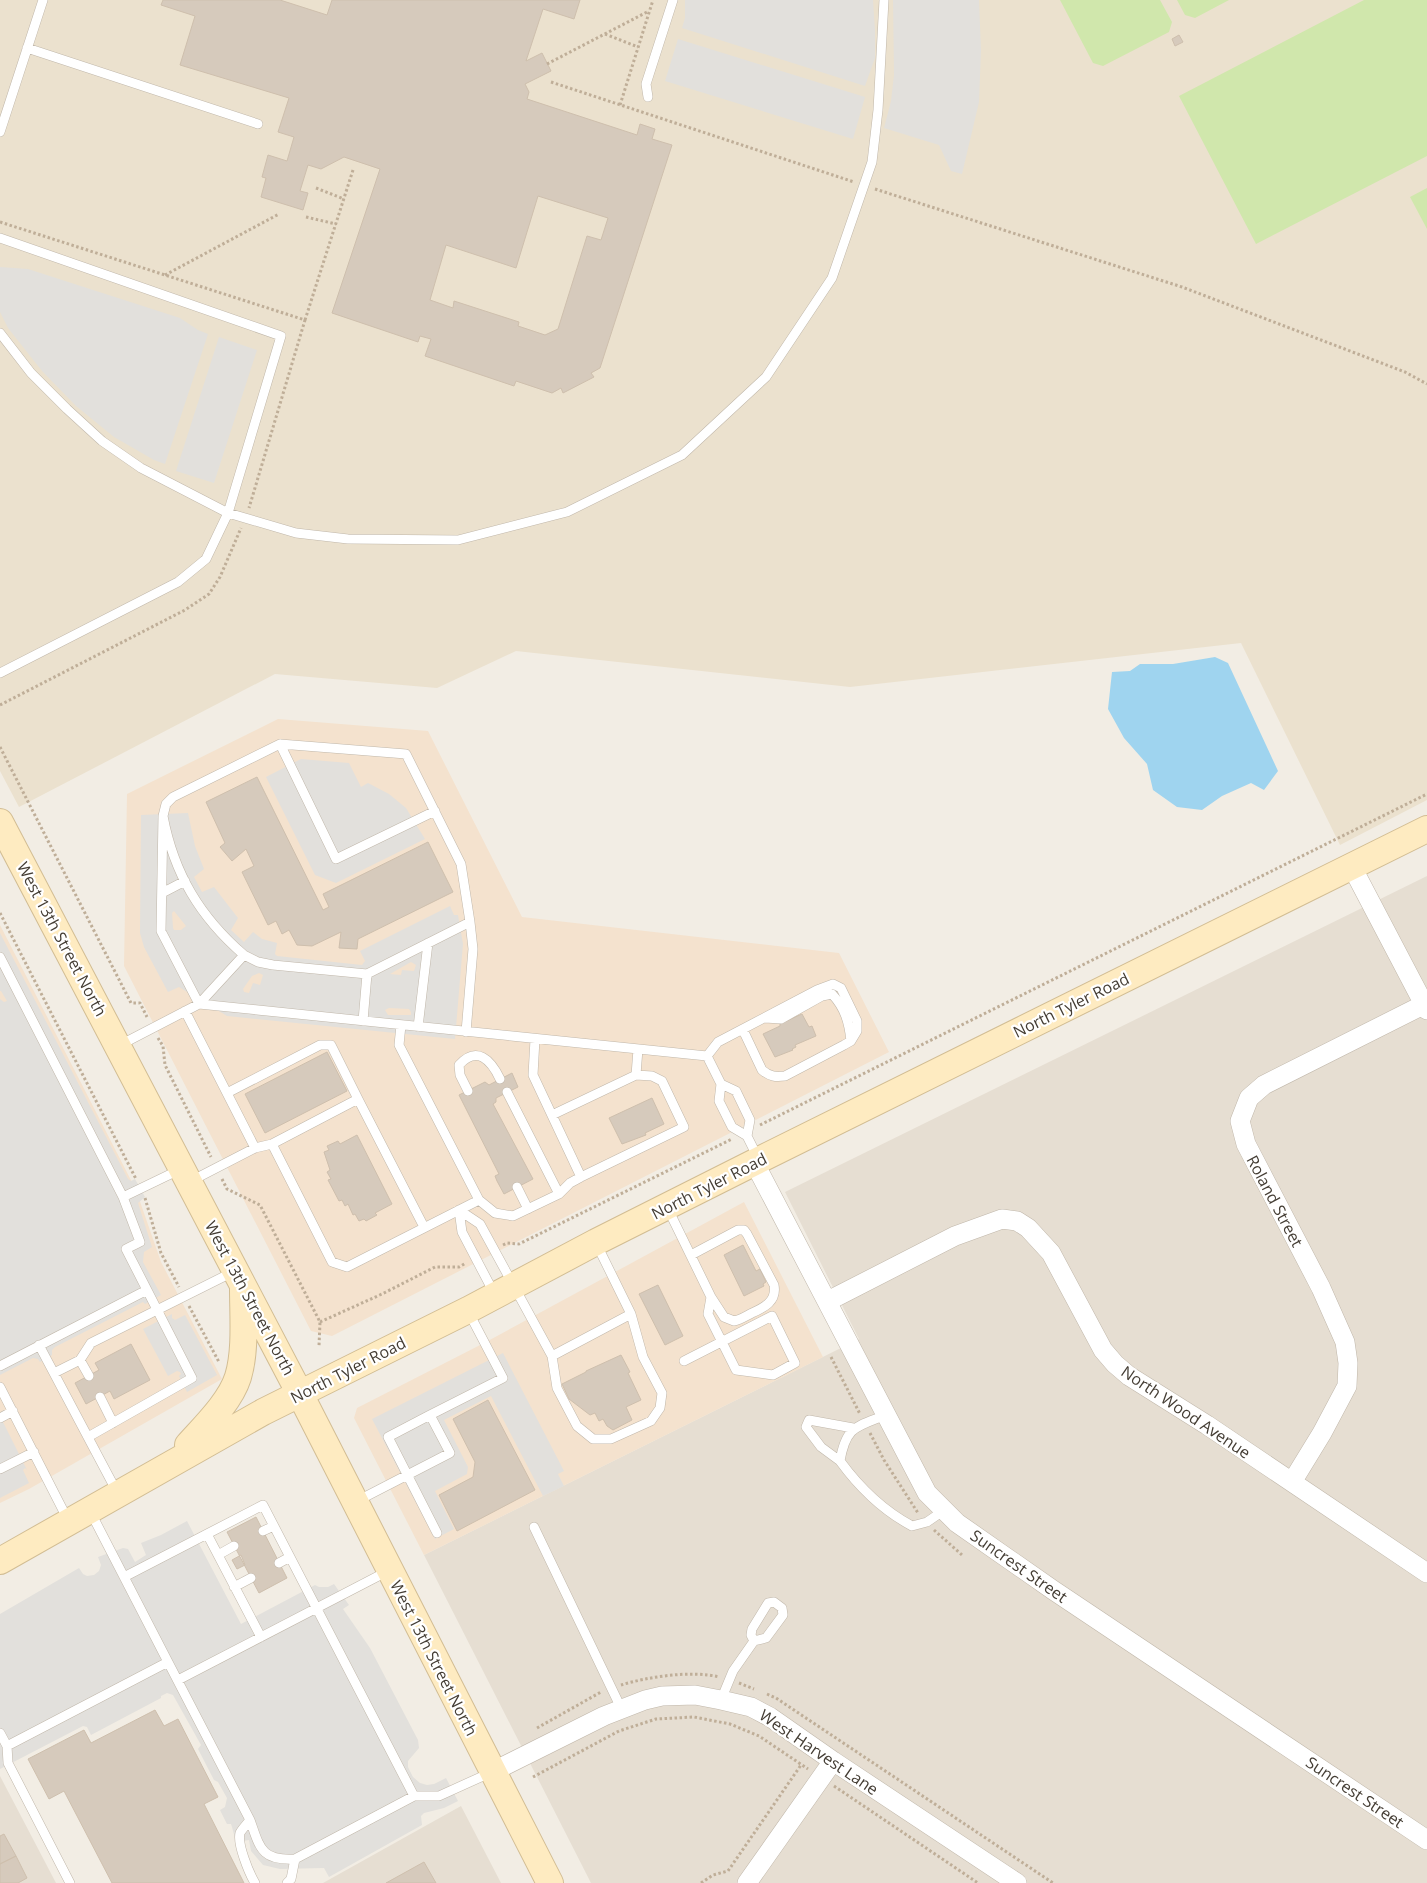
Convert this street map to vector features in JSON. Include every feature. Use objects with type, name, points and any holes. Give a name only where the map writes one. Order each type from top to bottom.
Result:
[{"type":"main road","name":"West 13th Street North","points":[[0,822],[300,1394],[550,1883]]},
{"type":"main road","name":"North Tyler Road","points":[[0,1561],[170,1464],[300,1394],[468,1310],[596,1242],[1427,829]]},
{"type":"main road","points":[[170,1464],[219,1411],[237,1378],[242,1344],[239,1278]]},
{"type":"street","points":[[1352,867],[1426,1006]]},
{"type":"street","name":"Roland Street","points":[[1292,1482],[1322,1434],[1346,1386],[1348,1363],[1345,1342],[1321,1288],[1246,1144],[1240,1121],[1249,1098],[1264,1085],[1426,1006]]},
{"type":"street","name":"Suncrest Street","points":[[757,1161],[927,1493],[943,1510],[957,1523],[1053,1590],[1427,1840]]},
{"type":"street","name":"North Wood Avenue","points":[[828,1301],[955,1236],[1002,1219],[1017,1221],[1028,1228],[1051,1253],[1102,1350],[1128,1376],[1208,1425],[1427,1573]]},
{"type":"street","name":"West Harvest Lane","points":[[492,1772],[621,1708],[662,1696],[695,1695],[721,1700],[751,1707],[770,1717],[1013,1882]]},
{"type":"street","points":[[747,1883],[833,1761]]},
{"type":"lane","points":[[0,132],[43,0]]},
{"type":"lane","points":[[648,97],[646,84],[673,0]]},
{"type":"lane","points":[[0,333],[31,373],[102,442],[141,468],[228,513],[296,533],[348,539],[458,540],[567,512],[682,455],[766,377],[832,278],[872,162],[878,110],[884,0]]},
{"type":"lane","points":[[27,48],[258,124]]},
{"type":"lane","points":[[0,238],[281,336],[228,513],[206,559],[178,582],[0,673]]},
{"type":"lane","points":[[280,744],[336,859],[435,811]]},
{"type":"lane","points":[[199,1004],[162,931],[163,816],[166,804],[173,797],[280,744],[406,754],[461,864],[473,949],[466,1032]]},
{"type":"lane","points":[[163,816],[172,852],[196,901],[226,940],[244,956],[258,962],[367,974],[470,922]]},
{"type":"lane","points":[[162,893],[185,881]]},
{"type":"lane","points":[[418,1027],[428,943]]},
{"type":"lane","points":[[118,1046],[199,1004],[244,956]]},
{"type":"lane","points":[[0,957],[123,1197],[140,1242],[126,1249],[192,1378],[88,1437]]},
{"type":"lane","points":[[363,1021],[367,974]]},
{"type":"lane","points":[[707,1056],[718,1042],[817,990],[833,984],[841,988],[857,1021],[857,1031],[851,1041],[785,1076],[776,1077],[768,1075],[762,1070],[743,1030]]},
{"type":"lane","points":[[199,1004],[707,1056]]},
{"type":"lane","points":[[185,1012],[255,1148]]},
{"type":"lane","points":[[401,1025],[399,1045],[479,1200],[495,1213],[513,1216],[559,1194],[570,1183],[581,1177],[684,1127],[662,1081],[652,1076],[636,1075],[552,1115]]},
{"type":"lane","points":[[535,1039],[533,1075],[581,1177]]},
{"type":"lane","points":[[227,1093],[320,1045],[331,1045],[424,1227]]},
{"type":"lane","points":[[636,1075],[638,1049]]},
{"type":"lane","points":[[468,1091],[460,1075],[459,1065],[467,1057],[478,1055],[487,1059],[494,1066],[500,1079]]},
{"type":"lane","points":[[707,1056],[721,1084],[719,1101],[732,1127],[746,1133]]},
{"type":"lane","points":[[721,1084],[736,1091],[750,1120],[746,1133],[757,1161]]},
{"type":"lane","points":[[507,1092],[559,1194]]},
{"type":"lane","points":[[123,1197],[255,1148],[272,1144],[358,1099]]},
{"type":"lane","points":[[272,1144],[332,1262],[347,1267],[479,1200]]},
{"type":"lane","points":[[517,1187],[528,1209]]},
{"type":"lane","points":[[667,1207],[711,1297],[724,1317],[734,1321],[767,1306],[774,1296],[775,1291],[765,1268],[744,1230],[738,1230],[691,1256]]},
{"type":"lane","points":[[459,1210],[480,1224],[494,1249],[505,1290]]},
{"type":"lane","points":[[459,1210],[462,1232],[476,1258],[505,1290],[552,1356],[557,1388],[577,1426],[592,1439],[612,1439],[651,1421],[660,1408],[662,1394],[643,1357],[631,1314],[596,1242]]},
{"type":"lane","points":[[54,1373],[80,1360],[91,1343],[157,1309],[184,1296],[239,1278]]},
{"type":"lane","points":[[0,1366],[147,1290]]},
{"type":"lane","points":[[684,1361],[722,1341],[772,1316],[795,1363],[773,1375],[736,1370],[722,1341],[708,1314],[711,1297]]},
{"type":"lane","points":[[437,1532],[388,1437],[503,1378],[468,1310]]},
{"type":"lane","points":[[552,1356],[631,1314]]},
{"type":"lane","points":[[39,1346],[118,1495]]},
{"type":"lane","points":[[80,1360],[89,1376]]},
{"type":"lane","points":[[0,1387],[34,1452],[124,1577],[250,1820],[259,1846],[268,1856],[281,1860],[295,1859],[414,1796],[440,1796],[492,1772]]},
{"type":"lane","points":[[100,1397],[113,1423]]},
{"type":"lane","points":[[0,1418],[12,1411]]},
{"type":"lane","points":[[355,1502],[450,1453],[430,1415]]},
{"type":"lane","points":[[886,1415],[853,1428],[809,1420],[806,1427],[821,1447],[840,1461],[853,1478],[894,1517],[912,1526],[927,1522],[943,1510]]},
{"type":"lane","points":[[840,1461],[843,1443],[853,1428]]},
{"type":"lane","points":[[0,1469],[34,1452]]},
{"type":"lane","points":[[124,1577],[263,1505],[414,1796]]},
{"type":"lane","points":[[263,1531],[274,1526]]},
{"type":"lane","points":[[534,1527],[621,1708]]},
{"type":"lane","points":[[207,1534],[261,1637]]},
{"type":"lane","points":[[218,1555],[234,1546]]},
{"type":"lane","points":[[280,1563],[290,1557]]},
{"type":"lane","points":[[178,1680],[390,1570]]},
{"type":"lane","points":[[234,1587],[251,1578]]},
{"type":"lane","points":[[721,1700],[733,1671],[754,1641]]},
{"type":"lane","points":[[7,1746],[168,1662]]},
{"type":"lane","points":[[0,1733],[7,1746],[8,1763],[70,1883]]},
{"type":"lane","points":[[250,1820],[240,1832],[240,1840],[246,1864],[255,1883]]},
{"type":"lane","points":[[287,1883],[291,1880],[295,1859]]},
{"type":"path","points":[[620,105],[653,0]]},
{"type":"path","points":[[548,64],[650,11]]},
{"type":"path","points":[[605,34],[638,47]]},
{"type":"path","points":[[551,82],[1182,287],[1405,372],[1427,384]]},
{"type":"path","points":[[0,705],[185,610],[208,594],[220,577],[245,518],[353,170]]},
{"type":"path","points":[[316,188],[344,199]]},
{"type":"path","points":[[164,275],[279,214]]},
{"type":"path","points":[[306,216],[336,224]]},
{"type":"path","points":[[0,222],[305,320]]},
{"type":"path","points":[[494,1249],[507,1243],[519,1244],[1427,794]]},
{"type":"path","points":[[0,913],[141,1189],[161,1253],[221,1365]]},
{"type":"path","points":[[319,1346],[320,1322],[382,1294],[435,1266],[459,1267],[476,1258]]},
{"type":"path","points":[[533,1777],[619,1731],[656,1718],[694,1717],[730,1724],[759,1736],[978,1883]]},
{"type":"path","points":[[701,1883],[713,1874],[728,1870],[801,1765]]},
{"type":"shaded area","points":[[0,0],[1427,0],[1427,800],[1340,845],[1241,643],[850,687],[516,651],[437,688],[275,674],[19,807],[0,771]]},
{"type":"shaded area","points":[[685,0],[873,0],[875,58],[865,86],[682,28],[685,18]]},
{"type":"shaded area","points":[[893,0],[979,0],[981,50],[979,102],[962,174],[951,171],[939,145],[884,128],[891,101],[894,75]]},
{"type":"shaded area","points":[[678,39],[865,97],[853,139],[665,81]]},
{"type":"shaded area","points":[[0,267],[28,269],[180,318],[208,334],[165,464],[154,460],[114,437],[76,406],[42,371],[8,328],[0,312]]},
{"type":"shaded area","points":[[219,337],[257,350],[214,483],[176,471]]},
{"type":"shaded area","points":[[278,719],[428,731],[522,917],[839,953],[889,1052],[332,1336],[311,1331],[124,966],[127,794]]},
{"type":"shaded area","points":[[301,759],[349,763],[361,787],[368,783],[389,794],[406,808],[425,839],[336,883],[315,875],[266,777]]},
{"type":"shaded area","points":[[188,813],[195,846],[204,869],[194,877],[202,892],[214,887],[238,918],[231,930],[244,942],[253,932],[262,939],[277,943],[275,954],[277,956],[362,965],[365,961],[360,951],[450,906],[454,915],[458,915],[463,944],[455,1039],[227,1016],[179,987],[168,992],[144,947],[140,933],[141,815]],"holes":[[[174,911],[186,926],[181,930],[174,930],[172,913]],[[411,962],[416,965],[414,971],[402,970],[401,975],[390,974]],[[259,973],[263,975],[260,985],[253,983],[249,993],[244,992],[243,989],[252,976]],[[389,1008],[409,1009],[411,1015],[388,1015],[385,1010]]]},
{"type":"shaded area","points":[[1427,876],[1427,1883],[591,1883],[424,1555],[859,1339],[785,1192]]},
{"type":"shaded area","points":[[0,925],[136,1190],[161,1262],[222,1379],[29,1489],[0,1503]]},
{"type":"shaded area","points":[[0,933],[128,1179],[131,1181],[135,1179],[145,1197],[138,1203],[152,1247],[144,1252],[143,1262],[161,1295],[145,1304],[143,1302],[55,1347],[52,1350],[52,1355],[40,1362],[38,1359],[33,1358],[0,1375],[0,999],[4,1002],[7,1001],[0,991]]},
{"type":"shaded area","points":[[744,1202],[823,1357],[424,1555],[354,1418],[357,1408],[486,1342]]},
{"type":"shaded area","points":[[172,1314],[172,1318],[175,1320],[185,1315],[217,1375],[187,1392],[179,1376],[180,1372],[177,1371],[168,1376],[143,1329]]},
{"type":"shaded area","points":[[503,1353],[564,1471],[558,1474],[564,1486],[543,1496],[491,1396],[444,1420],[468,1467],[467,1474],[435,1491],[454,1529],[435,1539],[372,1419]]},
{"type":"shaded area","points":[[0,1416],[27,1470],[25,1468],[23,1470],[29,1483],[0,1498]]},
{"type":"shaded area","points":[[187,1521],[241,1624],[315,1585],[328,1587],[334,1584],[349,1605],[343,1609],[370,1648],[418,1740],[419,1748],[408,1761],[408,1767],[413,1777],[420,1783],[427,1785],[446,1778],[458,1801],[444,1808],[424,1813],[421,1816],[422,1825],[329,1877],[324,1868],[280,1869],[263,1865],[251,1851],[249,1840],[236,1842],[231,1824],[227,1824],[220,1810],[225,1807],[227,1798],[218,1782],[214,1780],[198,1749],[201,1745],[173,1695],[167,1693],[91,1735],[87,1727],[83,1726],[0,1769],[0,1614],[79,1568],[87,1576],[94,1575],[99,1571],[101,1565],[98,1557],[123,1548],[128,1549],[135,1562],[146,1555],[141,1543]]},
{"type":"shaded area","points":[[0,1776],[56,1883],[0,1883]]},
{"type":"shaded area","points":[[461,1806],[501,1883],[323,1883]]},
{"type":"green space","points":[[1060,0],[1160,0],[1172,22],[1169,32],[1103,66],[1093,63]]},
{"type":"green space","points":[[1177,0],[1229,0],[1195,18],[1185,15]]},
{"type":"green space","points":[[1364,0],[1427,0],[1427,156],[1256,244],[1179,96]]},
{"type":"green space","points":[[1427,188],[1427,229],[1410,197]]},
{"type":"water","points":[[1215,657],[1228,663],[1278,771],[1264,790],[1251,783],[1222,796],[1202,810],[1177,807],[1153,790],[1147,764],[1124,738],[1108,709],[1112,672],[1130,671],[1140,664],[1173,664]]},
{"type":"building","points":[[163,0],[280,0],[327,15],[332,0],[580,0],[574,19],[543,9],[526,61],[542,53],[551,71],[525,84],[529,92],[527,99],[637,135],[640,124],[655,129],[652,139],[672,145],[600,368],[591,373],[594,377],[563,393],[561,388],[552,393],[516,381],[514,386],[425,356],[431,339],[420,336],[418,342],[332,313],[380,169],[344,157],[321,169],[308,165],[300,191],[308,193],[303,210],[261,197],[266,178],[262,177],[268,155],[287,161],[294,137],[278,132],[289,98],[180,65],[195,16],[161,5]],"holes":[[[538,196],[608,218],[601,240],[587,236],[558,329],[545,335],[518,326],[519,322],[454,301],[453,308],[430,300],[446,245],[516,268]]]},
{"type":"building","points":[[1179,35],[1183,42],[1175,46],[1172,39]]},
{"type":"building","points":[[257,777],[323,910],[329,907],[323,894],[428,842],[453,892],[358,939],[357,949],[339,948],[341,932],[312,946],[297,945],[289,930],[282,934],[276,921],[268,925],[242,872],[254,866],[246,849],[232,861],[220,847],[225,843],[206,802]]},
{"type":"building","points":[[802,1014],[809,1027],[812,1026],[816,1036],[795,1045],[796,1047],[793,1050],[775,1057],[763,1034]]},
{"type":"building","points":[[327,1052],[347,1091],[265,1133],[245,1094]]},
{"type":"building","points":[[512,1073],[518,1087],[496,1098],[496,1102],[493,1104],[533,1179],[504,1194],[495,1176],[499,1174],[459,1095],[485,1082],[489,1085]]},
{"type":"building","points":[[652,1098],[664,1124],[645,1133],[646,1135],[622,1144],[609,1118]]},
{"type":"building","points":[[357,1135],[392,1204],[375,1213],[377,1215],[366,1221],[364,1219],[359,1221],[355,1214],[353,1215],[348,1204],[345,1206],[342,1200],[339,1201],[328,1180],[331,1179],[327,1172],[330,1170],[324,1152],[329,1150],[327,1146],[338,1141],[340,1144]]},
{"type":"building","points":[[743,1245],[756,1271],[760,1269],[766,1282],[763,1284],[764,1286],[744,1296],[724,1255]]},
{"type":"building","points":[[658,1285],[683,1336],[665,1345],[639,1294]]},
{"type":"building","points":[[131,1344],[150,1380],[114,1399],[110,1391],[86,1404],[75,1383],[99,1370],[95,1363]]},
{"type":"building","points":[[621,1355],[641,1400],[626,1407],[632,1420],[613,1430],[607,1426],[603,1419],[599,1421],[595,1413],[590,1415],[569,1399],[562,1384]]},
{"type":"building","points":[[488,1400],[535,1490],[457,1531],[439,1495],[473,1477],[475,1462],[453,1419]]},
{"type":"building","points":[[256,1517],[287,1578],[259,1593],[227,1532]]},
{"type":"building","points":[[241,1555],[245,1565],[237,1569],[232,1560]]},
{"type":"building","points":[[155,1710],[164,1726],[178,1719],[218,1797],[204,1804],[244,1883],[112,1883],[64,1791],[49,1799],[28,1759],[84,1730],[91,1743]]},
{"type":"building","points":[[4,1834],[16,1856],[0,1864],[0,1836]]},
{"type":"building","points":[[16,1856],[27,1878],[18,1883],[0,1883],[0,1864]]},
{"type":"building","points":[[424,1862],[436,1883],[386,1883]]}]
